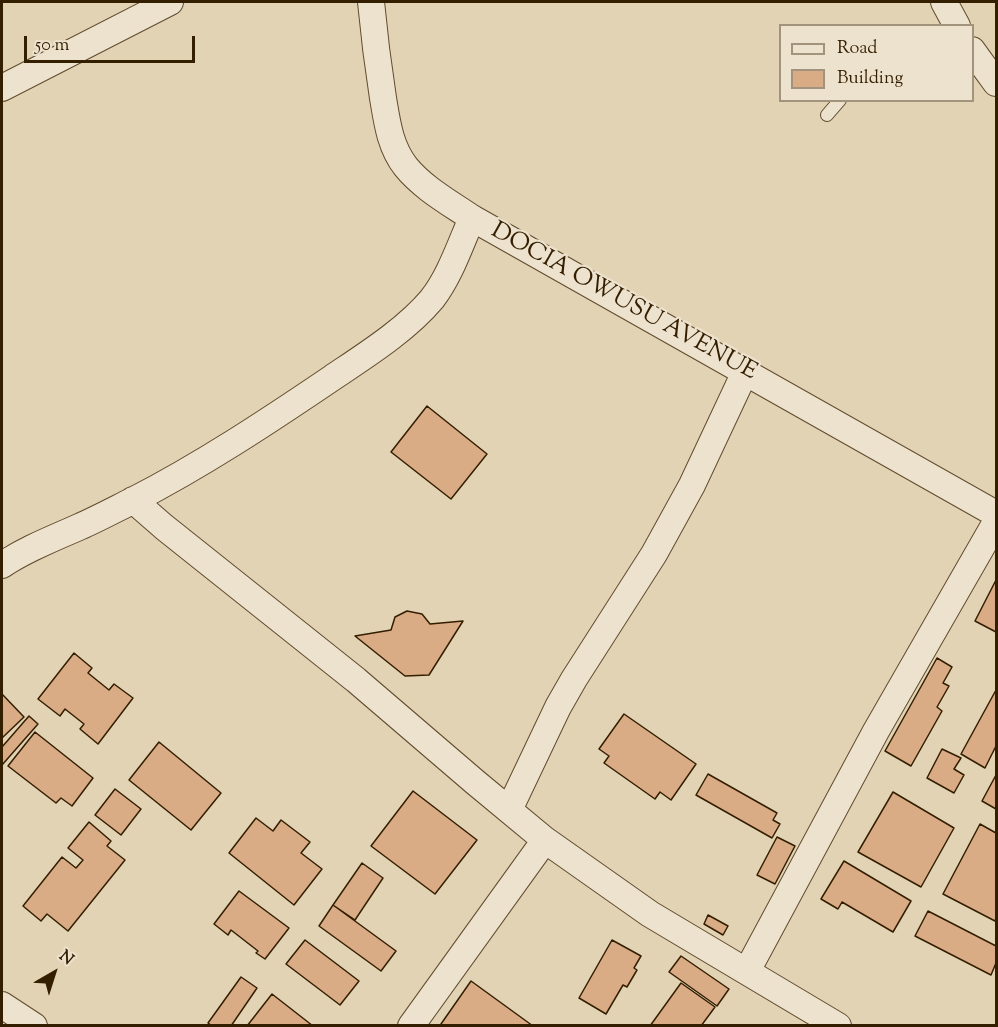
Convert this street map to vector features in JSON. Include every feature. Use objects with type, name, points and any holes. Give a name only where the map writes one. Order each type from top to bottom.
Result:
[{"type":"street","points":[[2,88],[170,2]]},
{"type":"street","name":"DOCIA OWUSU AVENUE","points":[[371,2],[377,61],[388,129],[394,147],[405,166],[416,177],[472,218],[996,514]]},
{"type":"street","points":[[974,53],[996,82]]},
{"type":"street","points":[[2,565],[36,545],[133,500],[214,456],[363,356],[417,315],[432,298],[444,282],[472,218]]},
{"type":"street","points":[[509,810],[558,707],[654,554],[692,485],[745,372]]},
{"type":"street","points":[[133,500],[356,680],[545,840],[650,914],[838,1026]]},
{"type":"street","points":[[747,972],[876,731],[996,522]]},
{"type":"street","points":[[411,1026],[545,840]]},
{"type":"street","points":[[2,1005],[34,1026]]},
{"type":"lane","points":[[827,115],[838,102]]},
{"type":"building","points":[[427,406],[487,454],[451,499],[391,452]]},
{"type":"building","points":[[996,580],[996,632],[975,621]]},
{"type":"building","points":[[407,611],[422,614],[430,624],[463,621],[429,675],[405,676],[355,636],[391,630],[395,617]]},
{"type":"building","points":[[74,653],[92,668],[88,673],[109,690],[114,684],[133,698],[98,744],[80,729],[84,724],[65,709],[60,716],[38,699]]},
{"type":"building","points":[[937,658],[952,667],[943,683],[949,686],[937,707],[942,711],[911,766],[885,751]]},
{"type":"building","points":[[996,690],[996,746],[985,768],[961,754]]},
{"type":"building","points":[[2,694],[24,717],[2,738]]},
{"type":"building","points":[[624,714],[696,764],[671,800],[660,792],[655,799],[604,763],[609,756],[599,749]]},
{"type":"building","points":[[29,716],[38,724],[2,765],[2,747]]},
{"type":"building","points":[[35,732],[93,778],[72,806],[61,798],[56,803],[8,766]]},
{"type":"building","points":[[159,742],[221,793],[191,830],[129,780]]},
{"type":"building","points":[[942,749],[961,758],[954,769],[964,775],[954,793],[927,778]]},
{"type":"building","points":[[708,774],[777,813],[773,820],[780,824],[772,838],[696,795]]},
{"type":"building","points":[[996,775],[996,809],[982,801]]},
{"type":"building","points":[[115,789],[141,809],[121,835],[95,815]]},
{"type":"building","points":[[413,791],[477,840],[435,894],[371,846]]},
{"type":"building","points":[[893,792],[954,828],[921,887],[858,852]]},
{"type":"building","points":[[256,818],[273,831],[281,820],[310,842],[301,853],[322,869],[294,905],[229,853]]},
{"type":"building","points":[[89,822],[111,841],[107,846],[125,860],[68,931],[47,914],[41,921],[23,906],[62,857],[76,868],[83,860],[68,848]]},
{"type":"building","points":[[980,824],[996,833],[995,921],[943,894]]},
{"type":"building","points":[[777,837],[795,846],[775,884],[757,875]]},
{"type":"building","points":[[844,861],[911,901],[893,932],[842,902],[838,909],[821,899]]},
{"type":"building","points":[[362,863],[383,878],[355,920],[333,905]]},
{"type":"building","points":[[239,891],[289,928],[265,959],[231,930],[228,935],[214,924]]},
{"type":"building","points":[[333,905],[396,951],[381,971],[319,926]]},
{"type":"building","points":[[928,911],[996,946],[996,963],[991,975],[915,936]]},
{"type":"building","points":[[708,915],[728,926],[723,935],[704,924]]},
{"type":"building","points":[[305,940],[359,981],[340,1005],[286,964]]},
{"type":"building","points":[[612,940],[641,956],[634,968],[637,970],[627,987],[623,985],[606,1014],[579,998]]},
{"type":"building","points":[[681,956],[729,989],[717,1006],[669,972]]},
{"type":"building","points":[[241,977],[257,988],[231,1026],[212,1026],[208,1023]]},
{"type":"building","points":[[471,981],[533,1026],[443,1026],[441,1024]]},
{"type":"building","points":[[681,983],[715,1007],[701,1026],[650,1026]]},
{"type":"building","points":[[272,994],[313,1026],[247,1026]]}]
